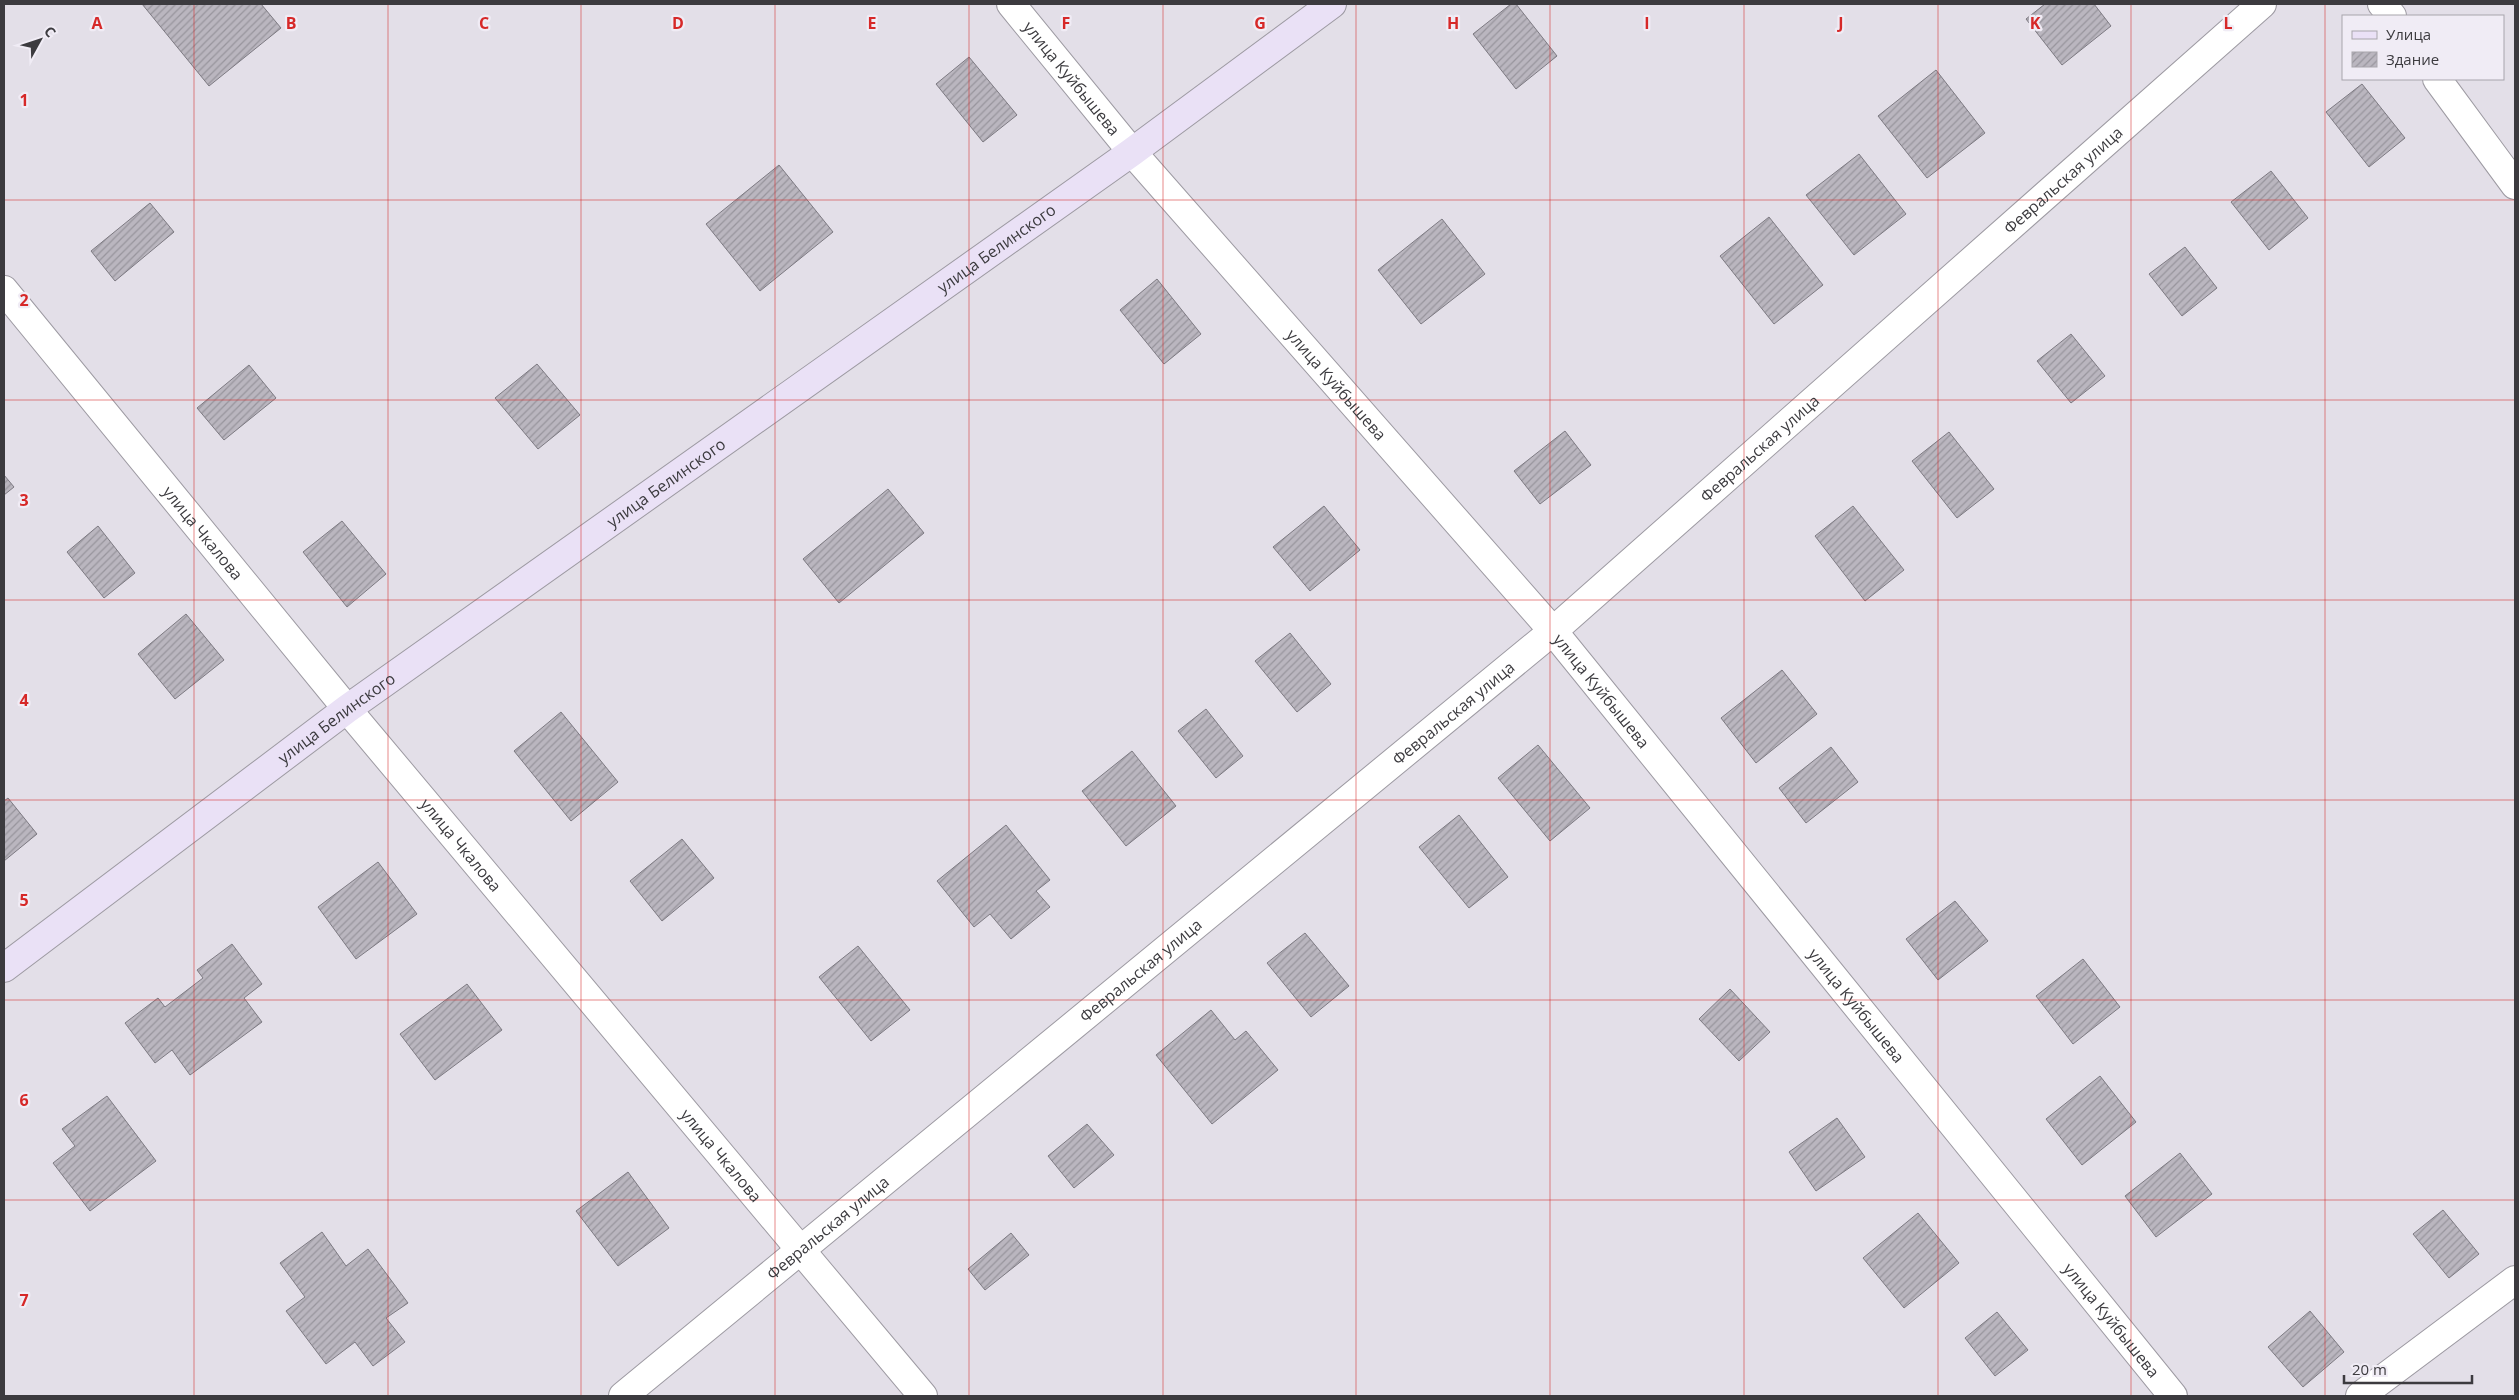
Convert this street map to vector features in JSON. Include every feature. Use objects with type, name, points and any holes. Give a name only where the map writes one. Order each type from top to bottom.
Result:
[{"type":"street","name":"улица Куйбышева","points":[[1011,4],[1132,152],[1553,631],[2173,1396]]},
{"type":"street","name":"улица Белинского","points":[[4,968],[347,710],[1132,152],[1332,4]]},
{"type":"street","name":"Февральская улица","points":[[623,1396],[799,1249],[1553,631],[2262,4]]},
{"type":"street","points":[[2382,4],[2391,15]]},
{"type":"street","points":[[2438,80],[2515,185]]},
{"type":"street","name":"улица Чкалова","points":[[4,290],[347,710],[923,1396]]},
{"type":"street","points":[[2360,1396],[2515,1280]]},
{"type":"building","points":[[142,4],[261,4],[281,28],[209,86]]},
{"type":"building","points":[[1511,4],[1516,4],[1557,56],[1516,89],[1473,34]]},
{"type":"building","points":[[2045,4],[2094,4],[2111,26],[2062,65],[2026,19]]},
{"type":"building","points":[[969,57],[1017,115],[983,142],[936,84]]},
{"type":"building","points":[[1936,70],[1985,133],[1927,178],[1878,116]]},
{"type":"building","points":[[2362,84],[2405,138],[2369,167],[2326,112]]},
{"type":"building","points":[[1859,154],[1906,214],[1854,255],[1806,195]]},
{"type":"building","points":[[779,165],[833,232],[760,291],[706,224]]},
{"type":"building","points":[[2271,171],[2308,218],[2269,250],[2231,202]]},
{"type":"building","points":[[150,203],[174,232],[115,281],[91,251]]},
{"type":"building","points":[[1769,217],[1823,285],[1774,324],[1720,256]]},
{"type":"building","points":[[1442,219],[1485,274],[1421,324],[1378,270]]},
{"type":"building","points":[[2185,247],[2217,288],[2182,316],[2149,274]]},
{"type":"building","points":[[1157,279],[1201,334],[1164,364],[1120,310]]},
{"type":"building","points":[[2071,334],[2105,376],[2071,403],[2037,361]]},
{"type":"building","points":[[537,364],[580,415],[538,449],[495,398]]},
{"type":"building","points":[[249,365],[276,398],[224,440],[197,408]]},
{"type":"building","points":[[1565,431],[1591,465],[1540,504],[1514,471]]},
{"type":"building","points":[[1949,432],[1994,489],[1957,518],[1912,461]]},
{"type":"building","points":[[4,475],[14,487],[4,495]]},
{"type":"building","points":[[888,489],[924,533],[839,603],[803,559]]},
{"type":"building","points":[[1324,506],[1360,550],[1310,591],[1273,547]]},
{"type":"building","points":[[1853,506],[1904,570],[1865,601],[1815,536]]},
{"type":"building","points":[[342,521],[386,574],[347,607],[303,552]]},
{"type":"building","points":[[98,526],[135,573],[104,598],[67,552]]},
{"type":"building","points":[[186,614],[224,660],[175,699],[138,654]]},
{"type":"building","points":[[1290,633],[1331,684],[1297,712],[1255,661]]},
{"type":"building","points":[[1782,670],[1817,714],[1756,763],[1721,718]]},
{"type":"building","points":[[1206,709],[1243,756],[1216,778],[1178,731]]},
{"type":"building","points":[[561,712],[618,782],[571,821],[514,751]]},
{"type":"building","points":[[1538,745],[1590,808],[1550,841],[1498,778]]},
{"type":"building","points":[[1831,747],[1858,782],[1806,823],[1779,788]]},
{"type":"building","points":[[1132,751],[1176,806],[1126,846],[1082,791]]},
{"type":"building","points":[[8,798],[37,834],[4,861],[4,801]]},
{"type":"building","points":[[1459,815],[1508,877],[1469,908],[1419,847]]},
{"type":"building","points":[[1006,825],[1050,880],[1036,891],[1050,907],[1011,939],[990,914],[974,927],[937,881]]},
{"type":"building","points":[[682,839],[714,878],[662,921],[630,881]]},
{"type":"building","points":[[378,862],[417,914],[356,959],[318,907]]},
{"type":"building","points":[[1955,901],[1988,941],[1938,980],[1906,939]]},
{"type":"building","points":[[1305,933],[1349,986],[1311,1017],[1267,963]]},
{"type":"building","points":[[232,944],[262,984],[244,998],[262,1022],[190,1075],[172,1050],[155,1063],[125,1023],[158,998],[165,1007],[203,978],[197,970]]},
{"type":"building","points":[[858,946],[910,1010],[871,1041],[819,977]]},
{"type":"building","points":[[2083,959],[2120,1007],[2073,1044],[2036,996]]},
{"type":"building","points":[[467,984],[502,1030],[435,1080],[400,1034]]},
{"type":"building","points":[[1730,989],[1770,1032],[1739,1061],[1699,1019]]},
{"type":"building","points":[[1211,1010],[1235,1040],[1246,1031],[1278,1070],[1212,1124],[1156,1055]]},
{"type":"building","points":[[2100,1076],[2136,1122],[2082,1165],[2046,1119]]},
{"type":"building","points":[[107,1096],[156,1161],[90,1211],[53,1163],[75,1146],[62,1129]]},
{"type":"building","points":[[1837,1118],[1865,1157],[1816,1191],[1789,1152]]},
{"type":"building","points":[[1087,1124],[1114,1155],[1074,1188],[1048,1156]]},
{"type":"building","points":[[2180,1153],[2212,1194],[2156,1237],[2125,1196]]},
{"type":"building","points":[[628,1172],[669,1228],[618,1266],[576,1211]]},
{"type":"building","points":[[2443,1210],[2479,1254],[2449,1278],[2413,1234]]},
{"type":"building","points":[[1918,1213],[1959,1263],[1904,1308],[1863,1258]]},
{"type":"building","points":[[322,1232],[346,1266],[368,1249],[408,1303],[386,1318],[405,1342],[373,1366],[355,1342],[326,1364],[286,1311],[305,1297],[280,1263]]},
{"type":"building","points":[[1011,1233],[1029,1255],[985,1290],[968,1269]]},
{"type":"building","points":[[2310,1311],[2344,1352],[2303,1387],[2268,1347]]},
{"type":"building","points":[[1997,1312],[2028,1350],[1995,1376],[1965,1338]]}]
